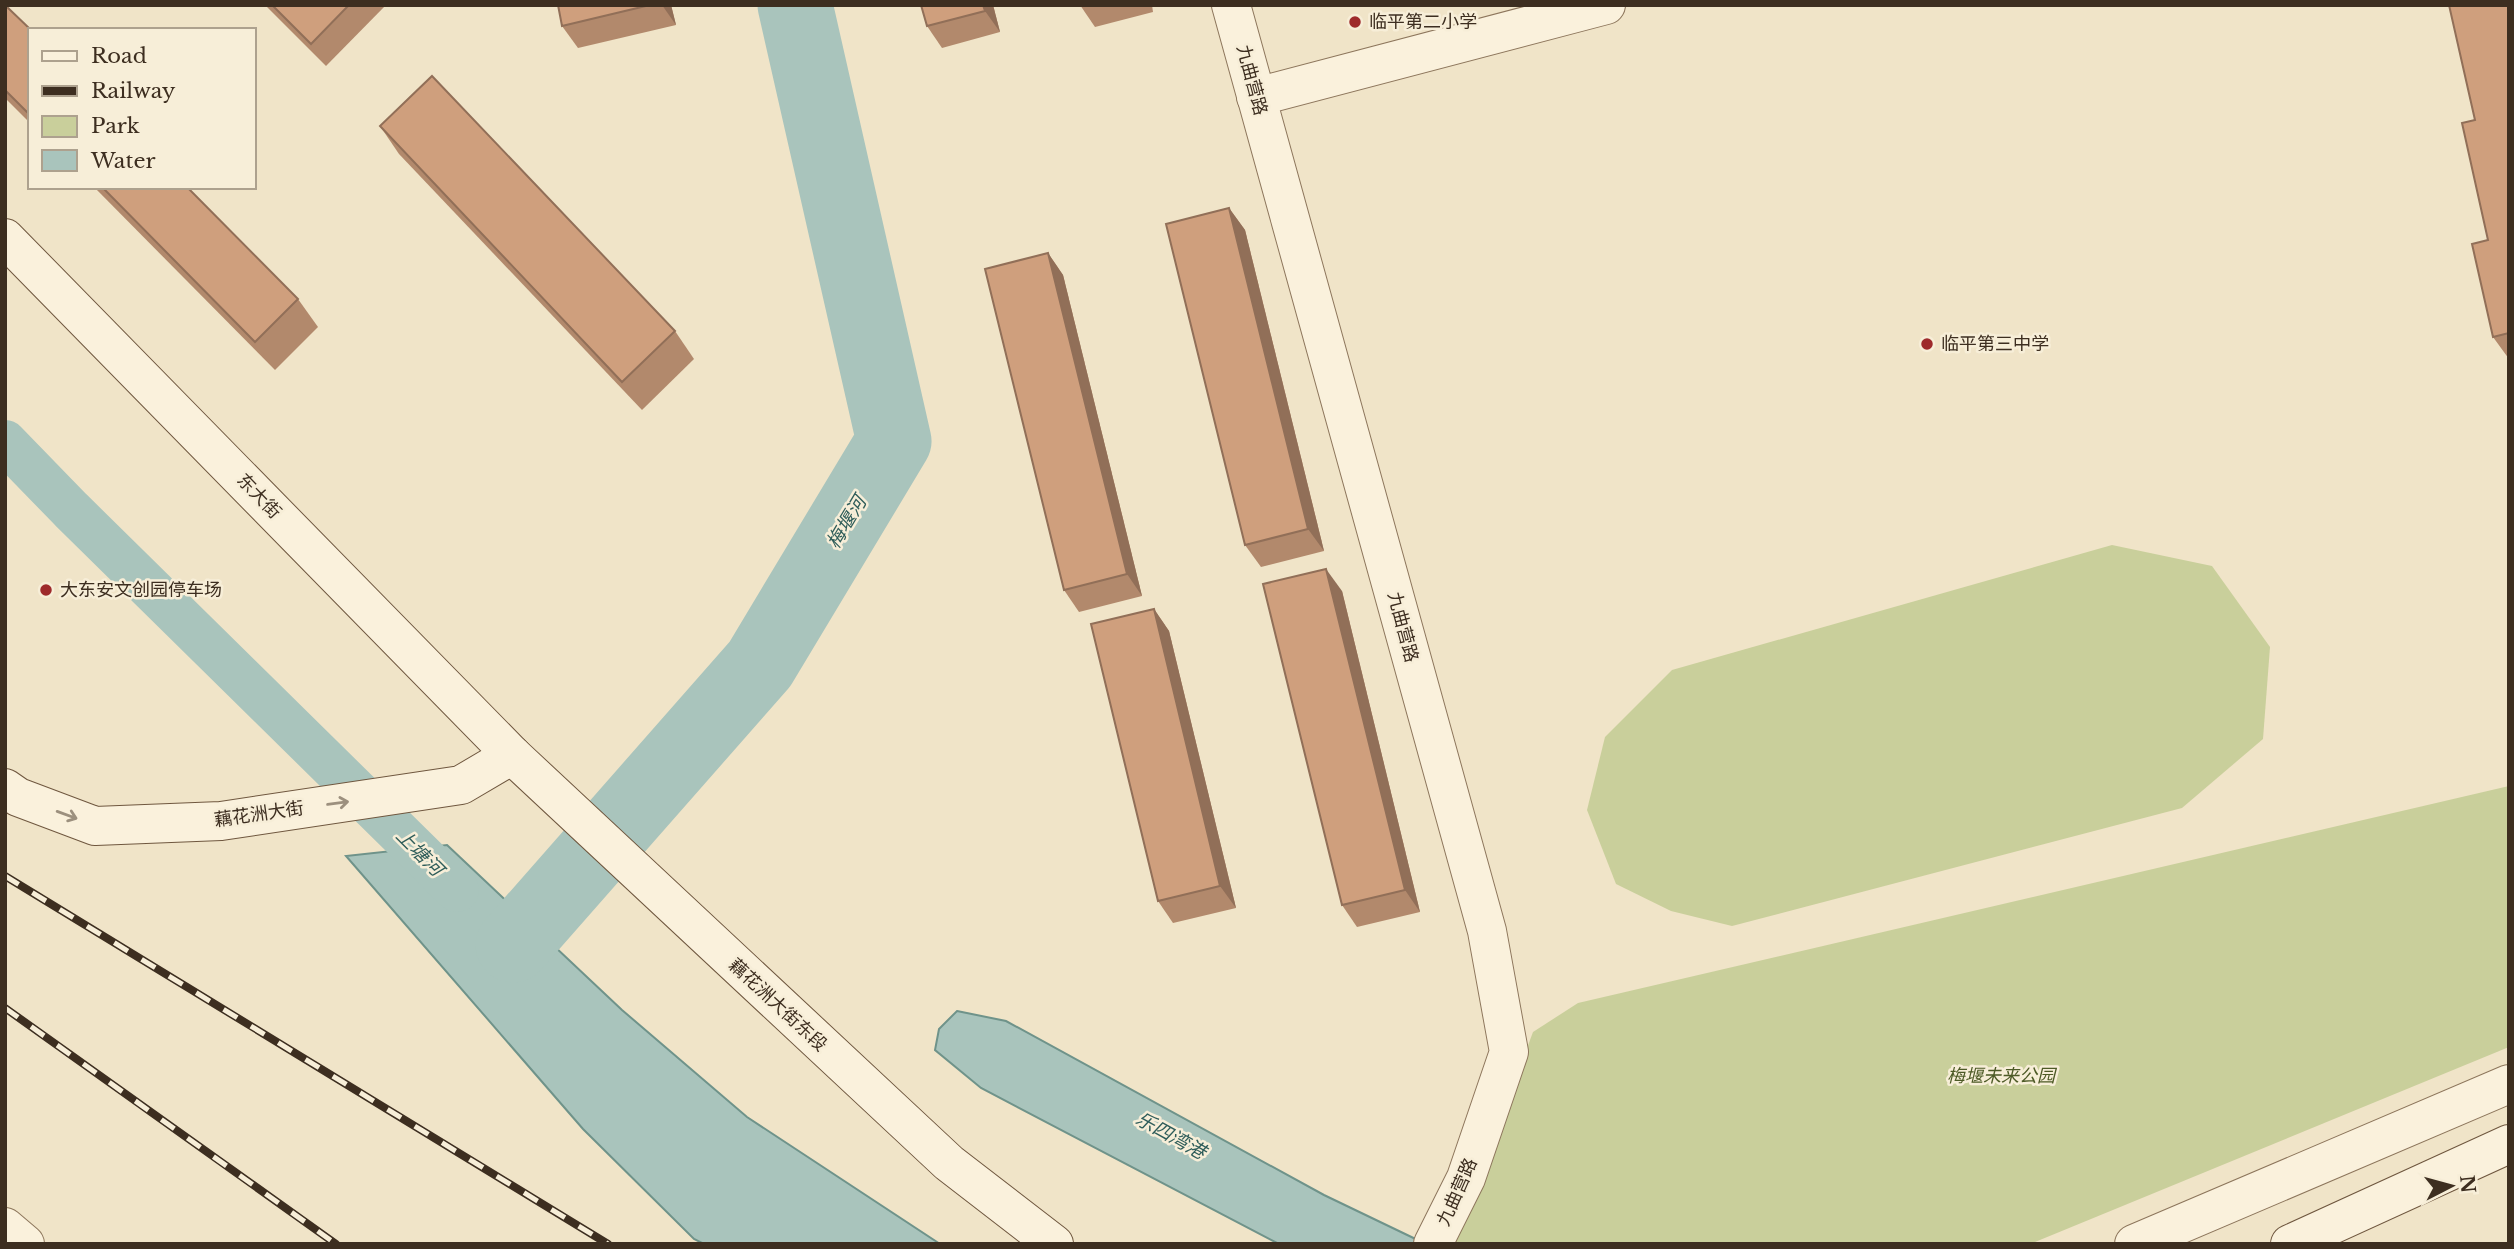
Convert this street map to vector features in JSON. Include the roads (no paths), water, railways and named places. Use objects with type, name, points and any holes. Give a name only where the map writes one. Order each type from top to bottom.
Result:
[{"type":"street","name":"九曲营路","points":[[1231,5],[1487,931],[1509,1052],[1466,1178],[1433,1244]]},
{"type":"street","points":[[1256,97],[1606,5]]},
{"type":"street","name":"东大街","points":[[5,238],[513,756]]},
{"type":"street","name":"藕花洲大街","points":[[5,788],[18,797],[95,826],[221,821],[461,785],[513,756]]},
{"type":"street","name":"藕花洲大街东段","points":[[513,756],[949,1163],[1054,1244]]},
{"type":"street","points":[[2134,1244],[2509,1084]]},
{"type":"street","points":[[2290,1244],[2509,1144]]},
{"type":"street","points":[[5,1227],[25,1244]]},
{"type":"water","points":[[447,845],[622,1010],[747,1117],[940,1244],[704,1244],[694,1239],[583,1129],[346,856]]},
{"type":"water","name":"乐四湾港","points":[[957,1011],[1006,1021],[1324,1195],[1426,1244],[1279,1244],[981,1088],[935,1050],[939,1029]]},
{"type":"waterway","name":"梅堰河","points":[[513,945],[760,664],[894,441],[795,5]]},
{"type":"waterway","name":"上塘河","points":[[5,442],[457,890]]},
{"type":"railway","points":[[5,876],[608,1244]]},
{"type":"railway","points":[[5,1008],[336,1244]]},
{"type":"place","name":"临平第二小学","points":[[1355,22]]},
{"type":"place","name":"临平第三中学","points":[[1927,344]]},
{"type":"place","name":"大东安文创园停车场","points":[[46,590]]},
{"type":"park label","name":"梅堰未来公园","points":[[2001,1076]]}]
